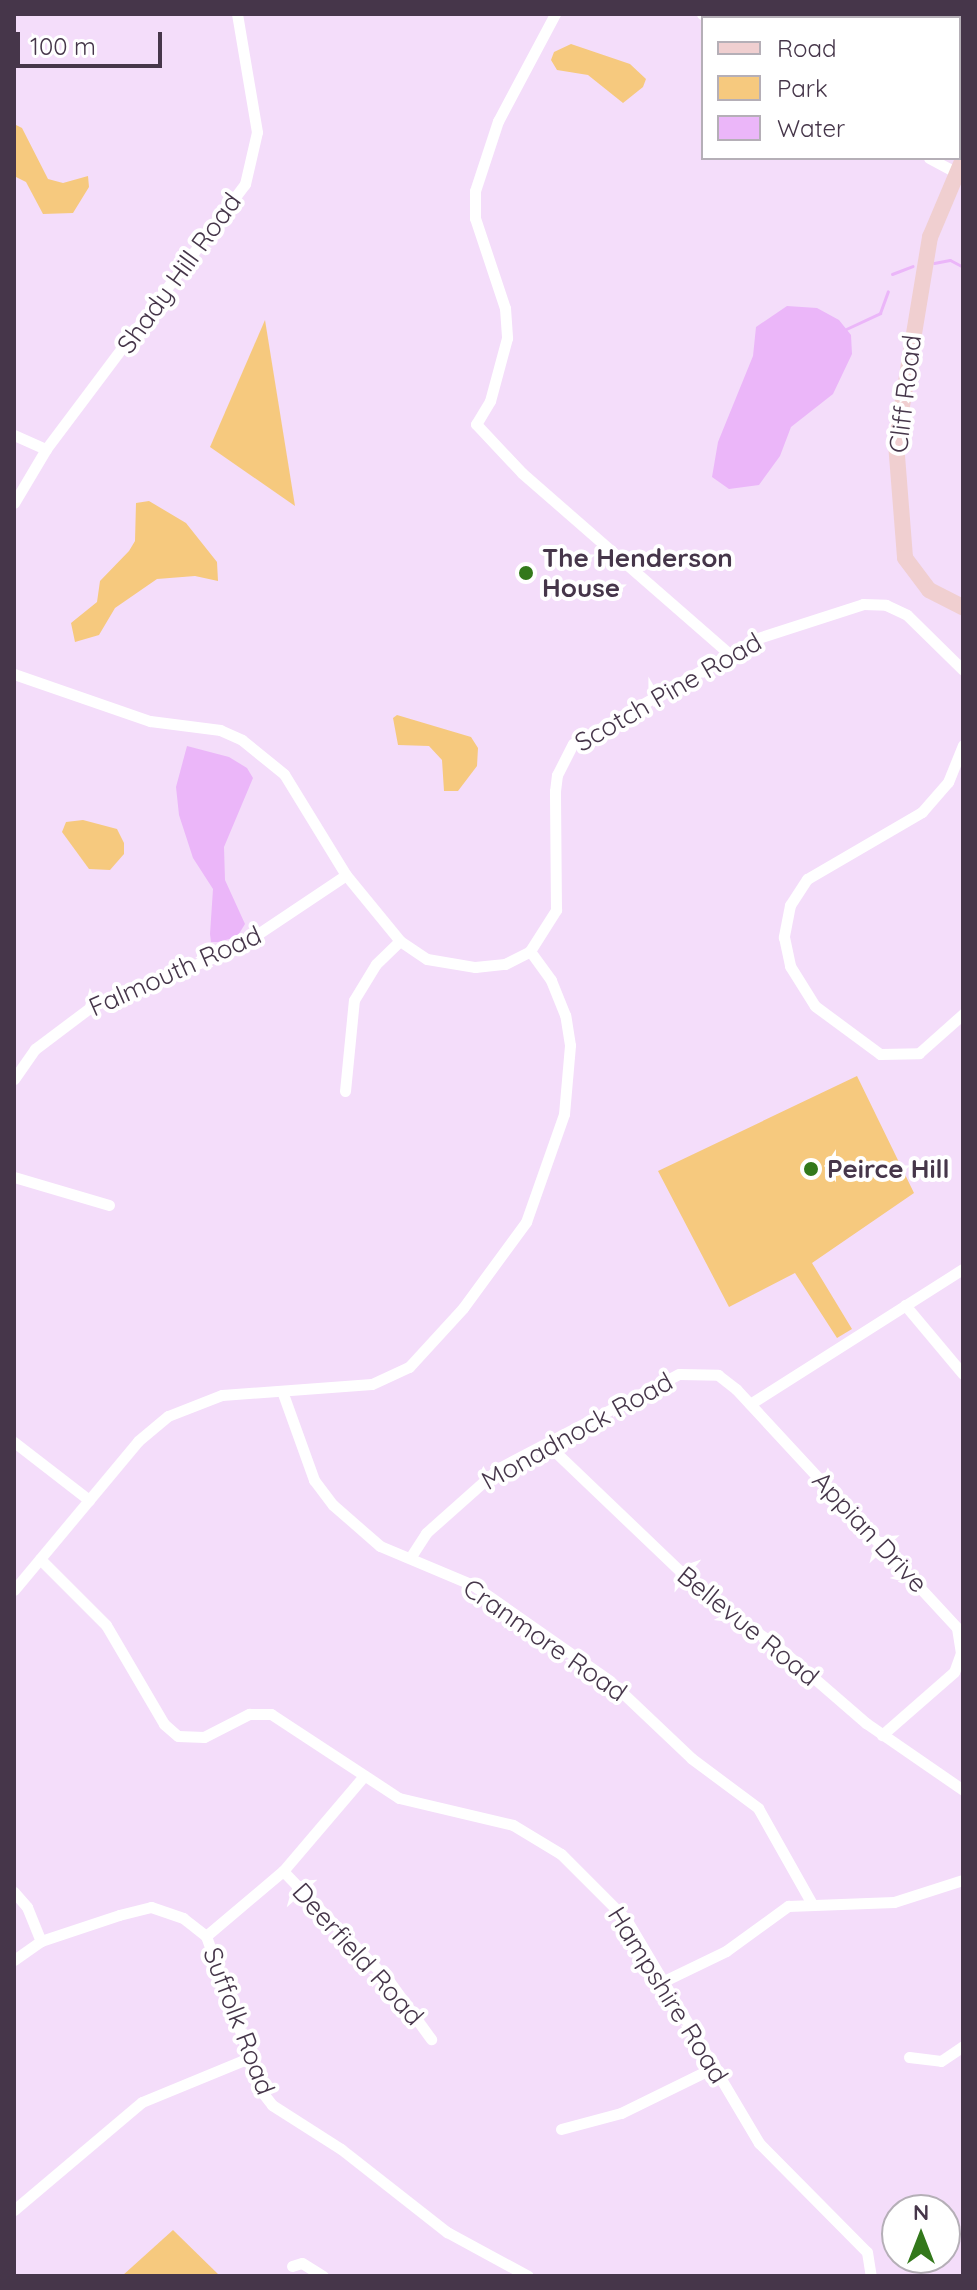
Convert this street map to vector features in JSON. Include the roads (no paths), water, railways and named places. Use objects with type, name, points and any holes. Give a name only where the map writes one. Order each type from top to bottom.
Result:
[{"type":"street","name":"Shady Hill Road","points":[[14,503],[46,449],[245,184],[257,132],[237,14]]},
{"type":"street","points":[[555,14],[498,121],[475,191],[475,218],[505,308],[507,338],[490,401],[476,424],[522,473],[728,653]]},
{"type":"street","points":[[936,160],[959,166]]},
{"type":"street","name":"Cliff Road","points":[[959,166],[930,237],[896,443],[905,558],[929,590],[963,607]]},
{"type":"street","points":[[14,435],[46,449]]},
{"type":"street","name":"Scotch Pine Road","points":[[530,951],[556,910],[560,870],[555,791],[566,753],[728,653],[781,628],[856,605],[881,604],[912,619],[963,670]]},
{"type":"street","points":[[14,674],[150,721],[220,730],[242,740],[284,774],[346,875],[400,941],[427,959],[475,967],[505,964],[530,951],[560,1001],[570,1055],[554,1153],[526,1222],[455,1317],[406,1369],[359,1386],[222,1395],[175,1412],[143,1436],[14,1590]]},
{"type":"street","points":[[963,745],[948,782],[922,812],[811,875],[792,900],[784,932],[790,966],[810,1000],[836,1026],[880,1054],[919,1053],[963,1014]]},
{"type":"street","name":"Falmouth Road","points":[[14,1079],[35,1049],[92,1006],[237,948],[346,875]]},
{"type":"street","points":[[345,1091],[354,1000],[376,964],[400,941]]},
{"type":"street","points":[[14,1177],[109,1205]]},
{"type":"street","points":[[750,1404],[963,1269]]},
{"type":"street","points":[[905,1305],[963,1374]]},
{"type":"street","name":"Monadnock Road","points":[[410,1558],[426,1533],[483,1479],[687,1372],[722,1377],[750,1404]]},
{"type":"street","name":"Cranmore Road","points":[[282,1391],[319,1489],[375,1543],[481,1590],[617,1686],[691,1758],[758,1808],[811,1902]]},
{"type":"street","name":"Appian Drive","points":[[750,1404],[958,1632],[961,1653],[952,1675],[882,1735]]},
{"type":"street","points":[[14,1442],[89,1500]]},
{"type":"street","name":"Bellevue Road","points":[[547,1444],[710,1600],[777,1646],[882,1735],[963,1790]]},
{"type":"street","name":"Hampshire Road","points":[[40,1559],[106,1625],[172,1732],[204,1737],[249,1714],[267,1713],[363,1777],[411,1803],[506,1823],[537,1836],[618,1909],[774,2161],[867,2252],[871,2276]]},
{"type":"street","points":[[206,1936],[283,1871],[363,1777]]},
{"type":"street","name":"Deerfield Road","points":[[283,1871],[389,1981],[431,2039]]},
{"type":"street","points":[[664,1981],[726,1951],[775,1912],[811,1902],[894,1902],[963,1880]]},
{"type":"street","points":[[14,1892],[27,1907],[41,1941]]},
{"type":"street","name":"Suffolk Road","points":[[14,1960],[41,1941],[151,1907],[183,1918],[206,1936],[262,2092],[281,2112],[341,2149],[447,2232],[528,2276]]},
{"type":"street","points":[[909,2057],[941,2061],[963,2046]]},
{"type":"street","points":[[14,2210],[142,2102],[249,2058]]},
{"type":"street","points":[[561,2129],[621,2113],[715,2067]]},
{"type":"street","points":[[292,2266],[302,2263],[323,2276]]},
{"type":"water","points":[[787,306],[817,308],[839,320],[851,335],[852,354],[833,394],[791,427],[780,456],[759,485],[729,489],[712,477],[718,442],[753,356],[756,327]]},
{"type":"water","points":[[187,746],[229,757],[247,768],[253,778],[224,847],[225,880],[245,924],[237,937],[218,942],[211,942],[210,934],[213,889],[193,858],[179,815],[176,787]]},
{"type":"waterway","points":[[934,263],[950,260],[963,267]]},
{"type":"waterway","points":[[892,274],[913,266]]},
{"type":"waterway","points":[[844,330],[880,313],[888,291]]},
{"type":"place","name":"The Henderson House","points":[[526,573]]},
{"type":"place","name":"Peirce Hill","points":[[811,1169]]}]
